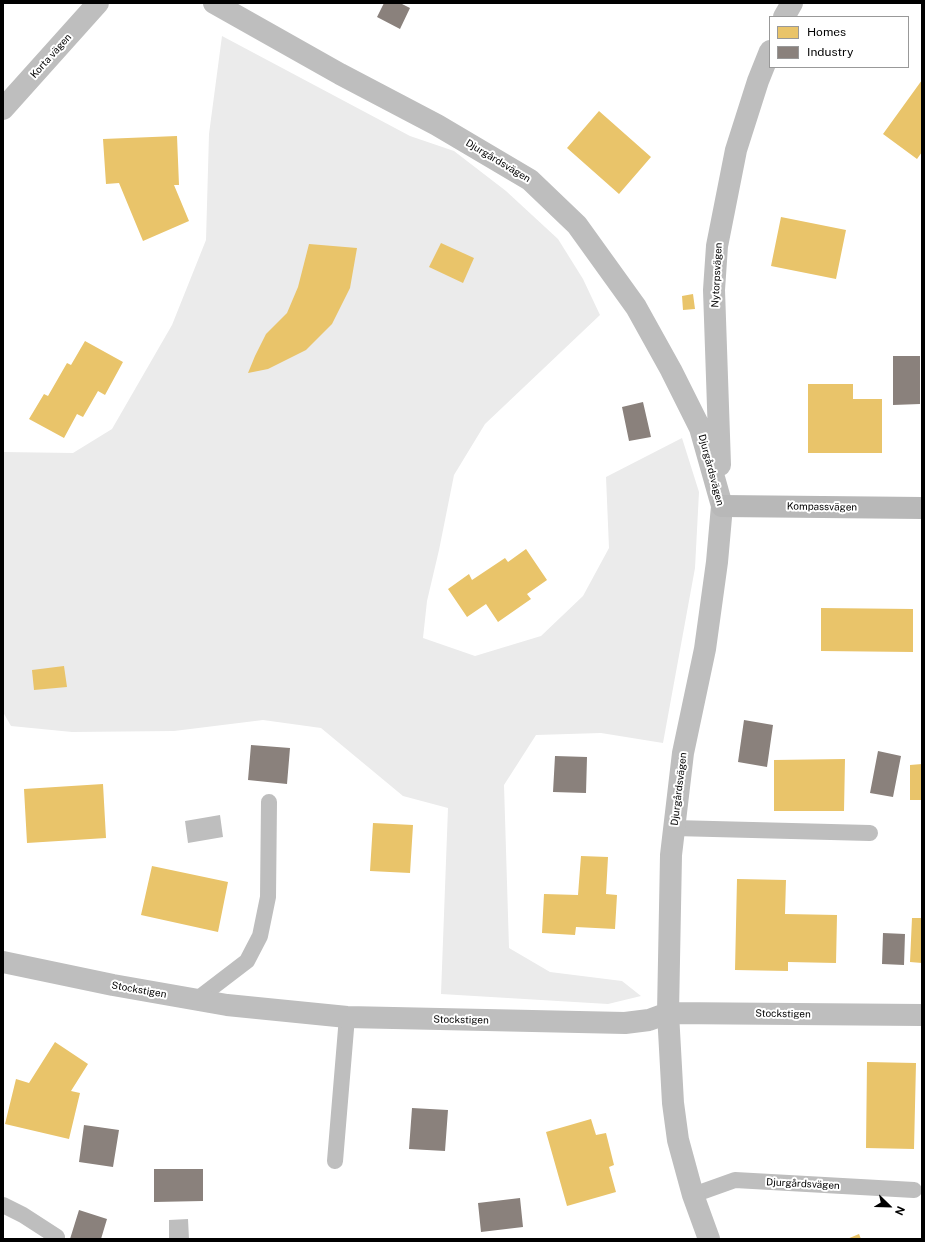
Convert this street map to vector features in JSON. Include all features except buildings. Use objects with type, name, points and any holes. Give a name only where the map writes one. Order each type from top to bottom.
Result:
[{"type":"street","name":"Korta vägen","points":[[3,109],[98,3]]},
{"type":"street","name":"Djurgårdsvägen","points":[[214,3],[340,74],[437,125],[530,180],[577,225],[636,307],[671,370],[700,428],[722,506],[717,562],[705,649],[683,753],[671,856],[668,1013],[673,1103],[678,1140],[693,1195],[709,1239]]},
{"type":"street","points":[[785,16],[792,3]]},
{"type":"street","name":"Nytorpsvägen","points":[[722,506],[714,290],[717,246],[736,150],[758,81],[769,53]]},
{"type":"street","name":"Kompassvägen","points":[[722,506],[922,508]]},
{"type":"street","name":"Stockstigen","points":[[3,962],[113,985],[227,1005],[347,1017],[625,1023],[649,1020],[668,1013],[922,1015]]},
{"type":"lane","points":[[196,1000],[247,961],[260,936],[268,897],[269,802]]},
{"type":"lane","points":[[674,828],[870,833]]},
{"type":"lane","points":[[335,1161],[347,1017]]},
{"type":"lane","name":"Djurgårdsvägen","points":[[693,1195],[735,1180],[914,1190]]},
{"type":"lane","points":[[3,1205],[57,1237]]},
{"type":"shaded area","points":[[222,36],[410,136],[454,151],[506,191],[558,239],[583,279],[600,315],[485,424],[454,475],[427,601],[423,638],[475,656],[541,636],[583,596],[609,548],[606,477],[682,438],[699,492],[695,568],[663,743],[601,733],[536,735],[504,785],[509,948],[550,972],[622,981],[641,996],[608,1004],[441,994],[448,808],[403,796],[321,728],[263,720],[174,731],[72,732],[11,726],[3,712],[3,452],[73,453],[112,429],[172,325],[206,240],[209,134]]},
{"type":"shaded area","points":[[220,815],[223,837],[188,843],[185,821]]},
{"type":"shaded area","points":[[188,1219],[189,1239],[169,1239],[169,1220]]}]
